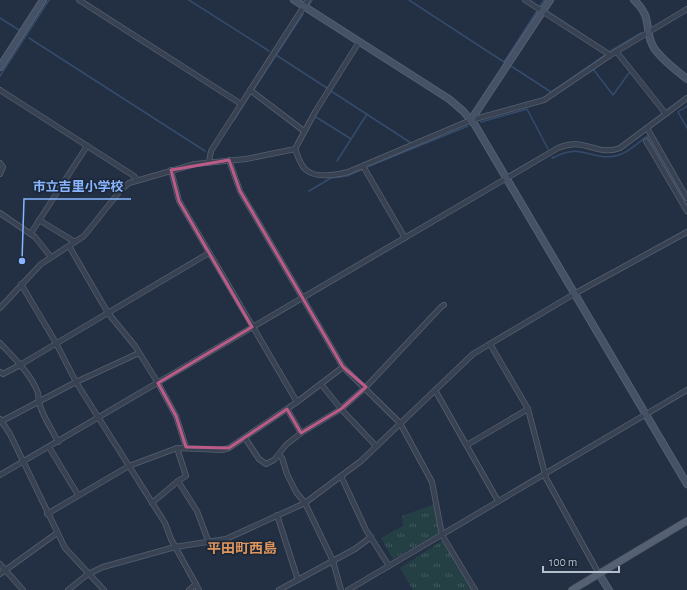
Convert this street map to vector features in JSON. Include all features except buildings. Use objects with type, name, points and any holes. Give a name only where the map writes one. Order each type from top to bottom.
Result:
[{"type":"main road","points":[[572,590],[687,521]]},
{"type":"street","points":[[0,66],[43,0]]},
{"type":"street","points":[[79,0],[241,104]]},
{"type":"street","points":[[294,0],[448,100],[471,120],[481,133],[574,294],[687,484]]},
{"type":"street","points":[[209,162],[211,151],[308,0]]},
{"type":"street","points":[[525,0],[607,53],[609,56]]},
{"type":"street","points":[[471,120],[550,0]]},
{"type":"street","points":[[634,0],[646,14],[649,32],[654,48],[662,58],[687,78]]},
{"type":"street","points":[[359,42],[315,112],[295,149],[301,164],[309,172],[334,175],[348,172],[471,120],[544,100],[616,51],[686,11]]},
{"type":"street","points":[[616,51],[666,114]]},
{"type":"street","points":[[0,90],[134,176],[137,180]]},
{"type":"street","points":[[250,90],[304,131]]},
{"type":"street","points":[[0,475],[564,145],[577,143],[607,151],[613,151],[620,148],[687,98]]},
{"type":"street","points":[[647,128],[654,148],[687,211]]},
{"type":"street","points":[[646,141],[654,148],[687,198]]},
{"type":"street","points":[[31,233],[87,146]]},
{"type":"street","points":[[0,308],[21,284],[51,257],[84,236],[120,191],[129,183],[171,170],[209,162],[295,149]]},
{"type":"street","points":[[229,160],[238,187],[343,367],[366,387],[400,423],[432,482],[442,534],[475,590]]},
{"type":"street","points":[[0,163],[3,167],[0,174]]},
{"type":"street","points":[[363,166],[405,238]]},
{"type":"street","points":[[171,170],[179,201],[297,402]]},
{"type":"street","points":[[0,213],[31,233],[51,257]]},
{"type":"street","points":[[39,220],[75,242]]},
{"type":"street","points":[[68,590],[88,574],[130,558],[175,547],[209,543],[226,539],[305,503],[362,460],[465,360],[574,294],[687,232]]},
{"type":"street","points":[[69,246],[108,313],[139,353],[158,383],[176,416],[186,447]]},
{"type":"street","points":[[0,372],[3,374],[20,365],[209,253]]},
{"type":"street","points":[[21,284],[56,343],[76,382],[165,523],[175,547],[199,590]]},
{"type":"street","points":[[245,438],[259,460],[266,464],[279,455],[286,445],[301,433],[341,409],[366,387],[444,305]]},
{"type":"street","points":[[0,343],[20,365],[38,394],[38,402],[58,442]]},
{"type":"street","points":[[490,344],[528,410],[544,474],[608,590]]},
{"type":"street","points":[[104,590],[65,548],[1,420],[76,382],[139,353]]},
{"type":"street","points":[[47,514],[129,466],[177,448],[186,447],[222,450],[229,448],[297,402],[343,367]]},
{"type":"street","points":[[321,384],[341,409],[376,446]]},
{"type":"street","points":[[435,390],[498,501]]},
{"type":"street","points":[[348,590],[687,390]]},
{"type":"street","points":[[286,409],[301,433]]},
{"type":"street","points":[[467,445],[528,410]]},
{"type":"street","points":[[49,447],[78,495]]},
{"type":"street","points":[[152,503],[186,476],[177,448]]},
{"type":"street","points":[[279,455],[296,492],[305,503],[333,561],[340,590]]},
{"type":"street","points":[[341,476],[371,537],[390,566]]},
{"type":"street","points":[[178,481],[197,511],[209,543]]},
{"type":"street","points":[[277,515],[298,580]]},
{"type":"street","points":[[0,574],[57,533]]},
{"type":"street","points":[[279,590],[333,561],[371,537]]},
{"type":"street","points":[[0,564],[23,590]]},
{"type":"street","points":[[189,590],[196,584]]},
{"type":"highlighted area","points":[[229,160],[240,191],[343,367],[366,387],[341,409],[301,433],[287,409],[229,448],[186,447],[176,416],[158,383],[252,327],[179,201],[171,170]]},
{"type":"green space","points":[[433,505],[440,532],[393,559],[381,538],[403,526],[402,516]]},
{"type":"green space","points":[[443,540],[472,590],[413,590],[400,568]]},
{"type":"waterway","points":[[0,76],[49,0]]},
{"type":"waterway","points":[[189,0],[269,51]]},
{"type":"waterway","points":[[309,5],[312,0]]},
{"type":"waterway","points":[[409,0],[504,62],[537,11]]},
{"type":"waterway","points":[[540,6],[544,0]]},
{"type":"waterway","points":[[547,11],[609,52],[641,33]]},
{"type":"waterway","points":[[254,89],[303,14]]},
{"type":"waterway","points":[[0,18],[19,30]]},
{"type":"waterway","points":[[29,38],[205,151]]},
{"type":"waterway","points":[[276,55],[327,88]]},
{"type":"waterway","points":[[511,66],[551,92],[605,55]]},
{"type":"waterway","points":[[593,69],[613,95],[629,73]]},
{"type":"waterway","points":[[331,91],[411,143]]},
{"type":"waterway","points":[[234,120],[251,93]]},
{"type":"waterway","points":[[687,106],[678,112],[687,128]]},
{"type":"waterway","points":[[481,122],[527,109],[548,149]]},
{"type":"waterway","points":[[337,161],[367,114]]},
{"type":"waterway","points":[[316,117],[351,139]]},
{"type":"waterway","points":[[367,167],[468,126]]},
{"type":"waterway","points":[[552,157],[553,158],[563,153],[572,151],[610,157],[623,154],[647,136],[687,205]]},
{"type":"waterway","points":[[309,191],[331,178],[347,176],[363,169]]},
{"type":"place","name":"市立吉里小学校","points":[[22,261]]},
{"type":"district","name":"平田町西島","points":[[242,548]]}]
